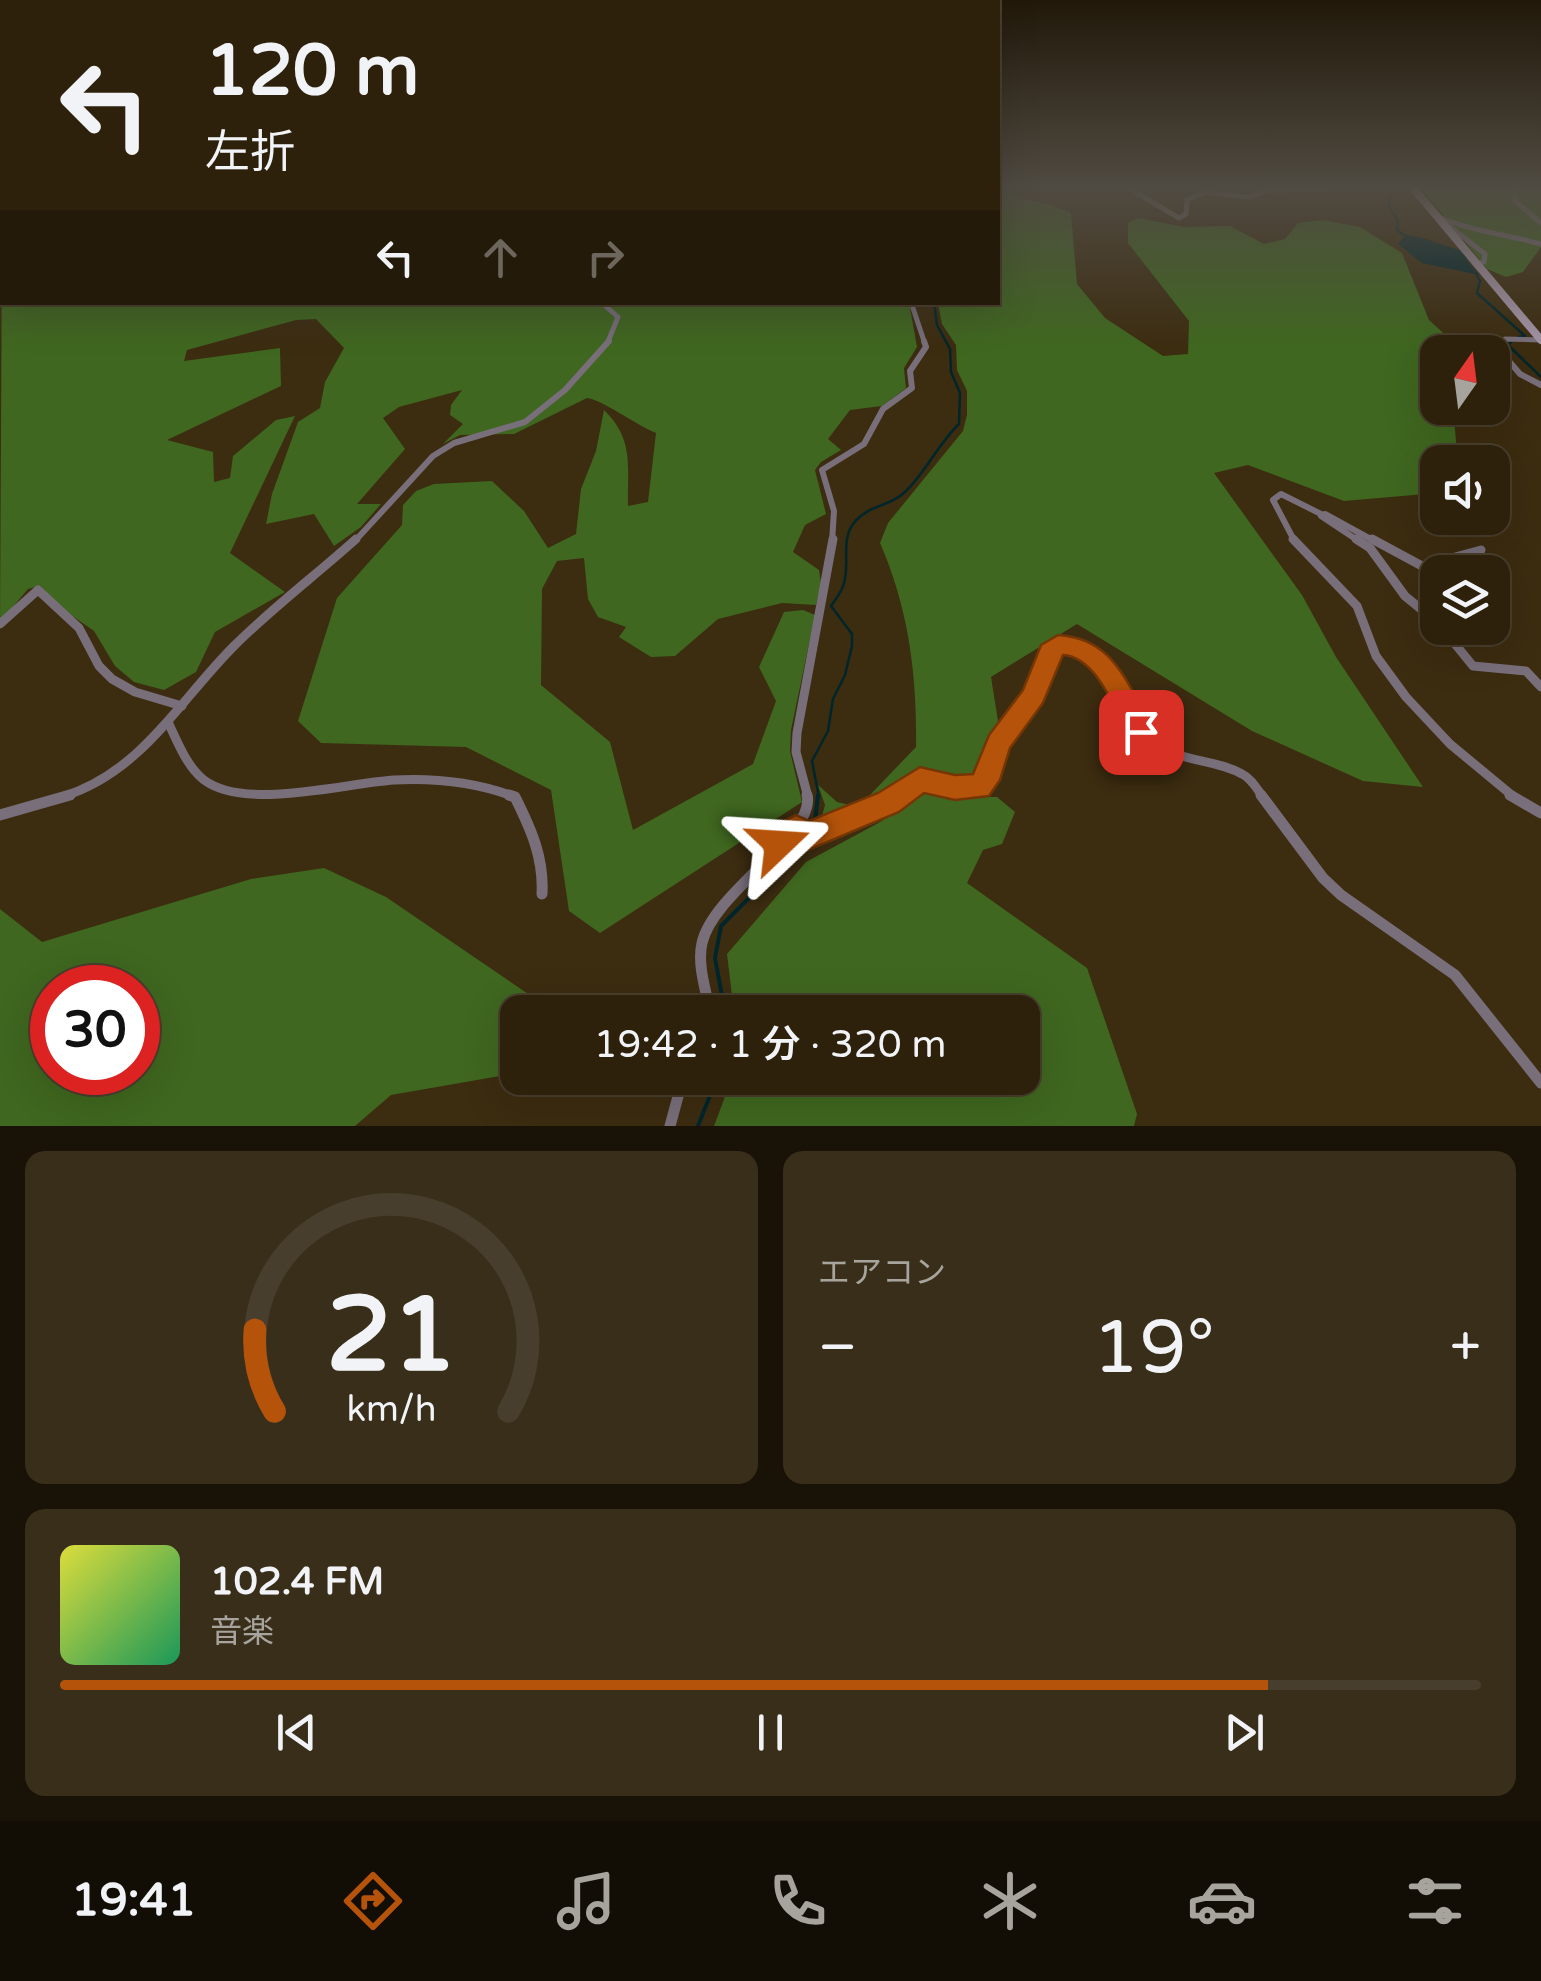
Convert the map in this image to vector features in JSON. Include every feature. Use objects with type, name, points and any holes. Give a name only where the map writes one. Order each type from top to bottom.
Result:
[{"type":"street","points":[[1456,242],[1541,340]]},
{"type":"street","points":[[1470,242],[1485,254],[1484,262],[1470,258]]},
{"type":"street","points":[[0,815],[94,785],[131,759],[227,652],[372,524],[431,457],[453,442],[523,423],[594,360],[620,322],[603,305]]},
{"type":"street","points":[[707,995],[700,958],[707,924],[751,872],[796,829],[810,803],[796,752],[832,549],[834,511],[822,470],[864,444],[883,409],[912,388],[910,371],[926,347],[912,305]]},
{"type":"street","points":[[1541,340],[1497,342],[1496,350],[1520,374],[1541,385]]},
{"type":"street","points":[[1481,550],[1422,566],[1281,494],[1273,500],[1286,532],[1360,610],[1377,659],[1419,712],[1483,772],[1541,813]]},
{"type":"street","points":[[1323,515],[1378,556],[1405,596],[1420,608]]},
{"type":"street","points":[[0,624],[9,620],[33,590],[38,590],[79,628],[99,666],[112,679],[136,692],[182,706]]},
{"type":"street","points":[[796,829],[806,836],[888,802],[920,780],[955,788],[979,786],[986,780],[998,743],[1034,695],[1050,652],[1058,645],[1079,646],[1098,659],[1141,732],[1190,760],[1231,766],[1247,776],[1324,878],[1341,895],[1455,975],[1541,1083]]},
{"type":"street","points":[[1456,645],[1473,666],[1526,671],[1541,687]]},
{"type":"street","points":[[168,722],[204,780],[223,791],[396,780],[486,785],[515,797],[540,849],[542,894]]},
{"type":"street","points":[[670,1126],[678,1095]]},
{"type":"green space","points":[[1000,242],[1073,242],[1077,284],[1105,318],[1163,356],[1188,354],[1189,321],[1128,242],[1383,242],[1402,253],[1429,320],[1445,335],[1420,335],[1420,425],[1455,425],[1456,445],[1420,445],[1420,494],[1344,501],[1248,465],[1214,473],[1302,595],[1336,657],[1423,787],[1363,781],[1252,731],[1077,624],[991,677],[998,721],[980,773],[965,779],[922,772],[875,802],[820,823],[825,805],[818,785],[837,802],[850,805],[869,796],[916,747],[909,643],[898,593],[880,543],[888,523],[963,431],[967,391],[957,370],[956,345],[942,324],[938,305],[1000,305]]},
{"type":"green space","points":[[1465,242],[1541,242],[1523,272],[1506,277],[1487,269]]},
{"type":"green space","points":[[2,305],[909,305],[917,347],[904,368],[906,388],[882,406],[850,410],[828,439],[841,450],[815,470],[826,514],[805,525],[793,552],[819,570],[821,583],[816,605],[782,603],[718,619],[675,656],[651,657],[619,637],[626,627],[598,617],[588,599],[584,558],[557,561],[542,589],[541,685],[610,742],[633,830],[753,764],[776,701],[759,667],[784,612],[803,610],[815,615],[791,730],[790,751],[802,802],[600,933],[569,911],[551,790],[466,747],[321,743],[298,721],[337,598],[402,525],[403,505],[416,491],[434,484],[492,481],[524,511],[548,548],[576,534],[581,489],[596,451],[604,410],[625,444],[628,506],[648,502],[656,433],[601,403],[587,398],[514,434],[460,435],[443,444],[463,424],[450,415],[451,405],[462,390],[399,407],[383,418],[405,449],[357,504],[381,504],[361,527],[334,546],[314,514],[266,524],[272,494],[298,422],[320,408],[325,382],[344,348],[316,319],[296,320],[187,350],[184,361],[280,348],[281,386],[167,440],[213,452],[214,482],[230,478],[233,456],[276,420],[295,416],[230,553],[285,592],[215,632],[196,672],[164,690],[134,682],[115,666],[94,631],[64,610],[40,586],[28,589],[0,622]]},
{"type":"green space","points":[[922,789],[963,797],[997,797],[1015,812],[1002,844],[983,850],[967,883],[1087,968],[1137,1114],[1134,1126],[714,1126],[726,1095],[1040,1095],[1040,995],[732,995],[727,954],[806,862],[882,821]]},
{"type":"green space","points":[[324,868],[386,897],[530,995],[500,995],[500,1076],[391,1095],[355,1126],[0,1126],[0,909],[42,942],[251,879]]},
{"type":"water","points":[[1433,242],[1472,252],[1476,258],[1466,259],[1479,275],[1422,263],[1398,244]]},
{"type":"waterway","points":[[1476,274],[1480,281],[1477,293],[1525,336],[1518,337]]},
{"type":"waterway","points":[[819,797],[812,761],[828,731],[833,699],[845,675],[852,646],[852,634],[831,606],[845,579],[849,531],[859,517],[905,492],[959,424],[960,393],[951,372],[950,349],[937,325],[934,305]]},
{"type":"waterway","points":[[1512,341],[1508,345],[1541,377]]},
{"type":"waterway","points":[[815,821],[818,795]]},
{"type":"waterway","points":[[722,995],[715,958],[721,926],[790,857]]},
{"type":"waterway","points":[[698,1126],[710,1095]]},
{"type":"route","points":[[779,844],[796,829],[806,836],[888,802],[920,780],[955,788],[979,786],[986,780],[998,743],[1034,695],[1050,652],[1058,645],[1079,646],[1098,659],[1141,732]]}]
